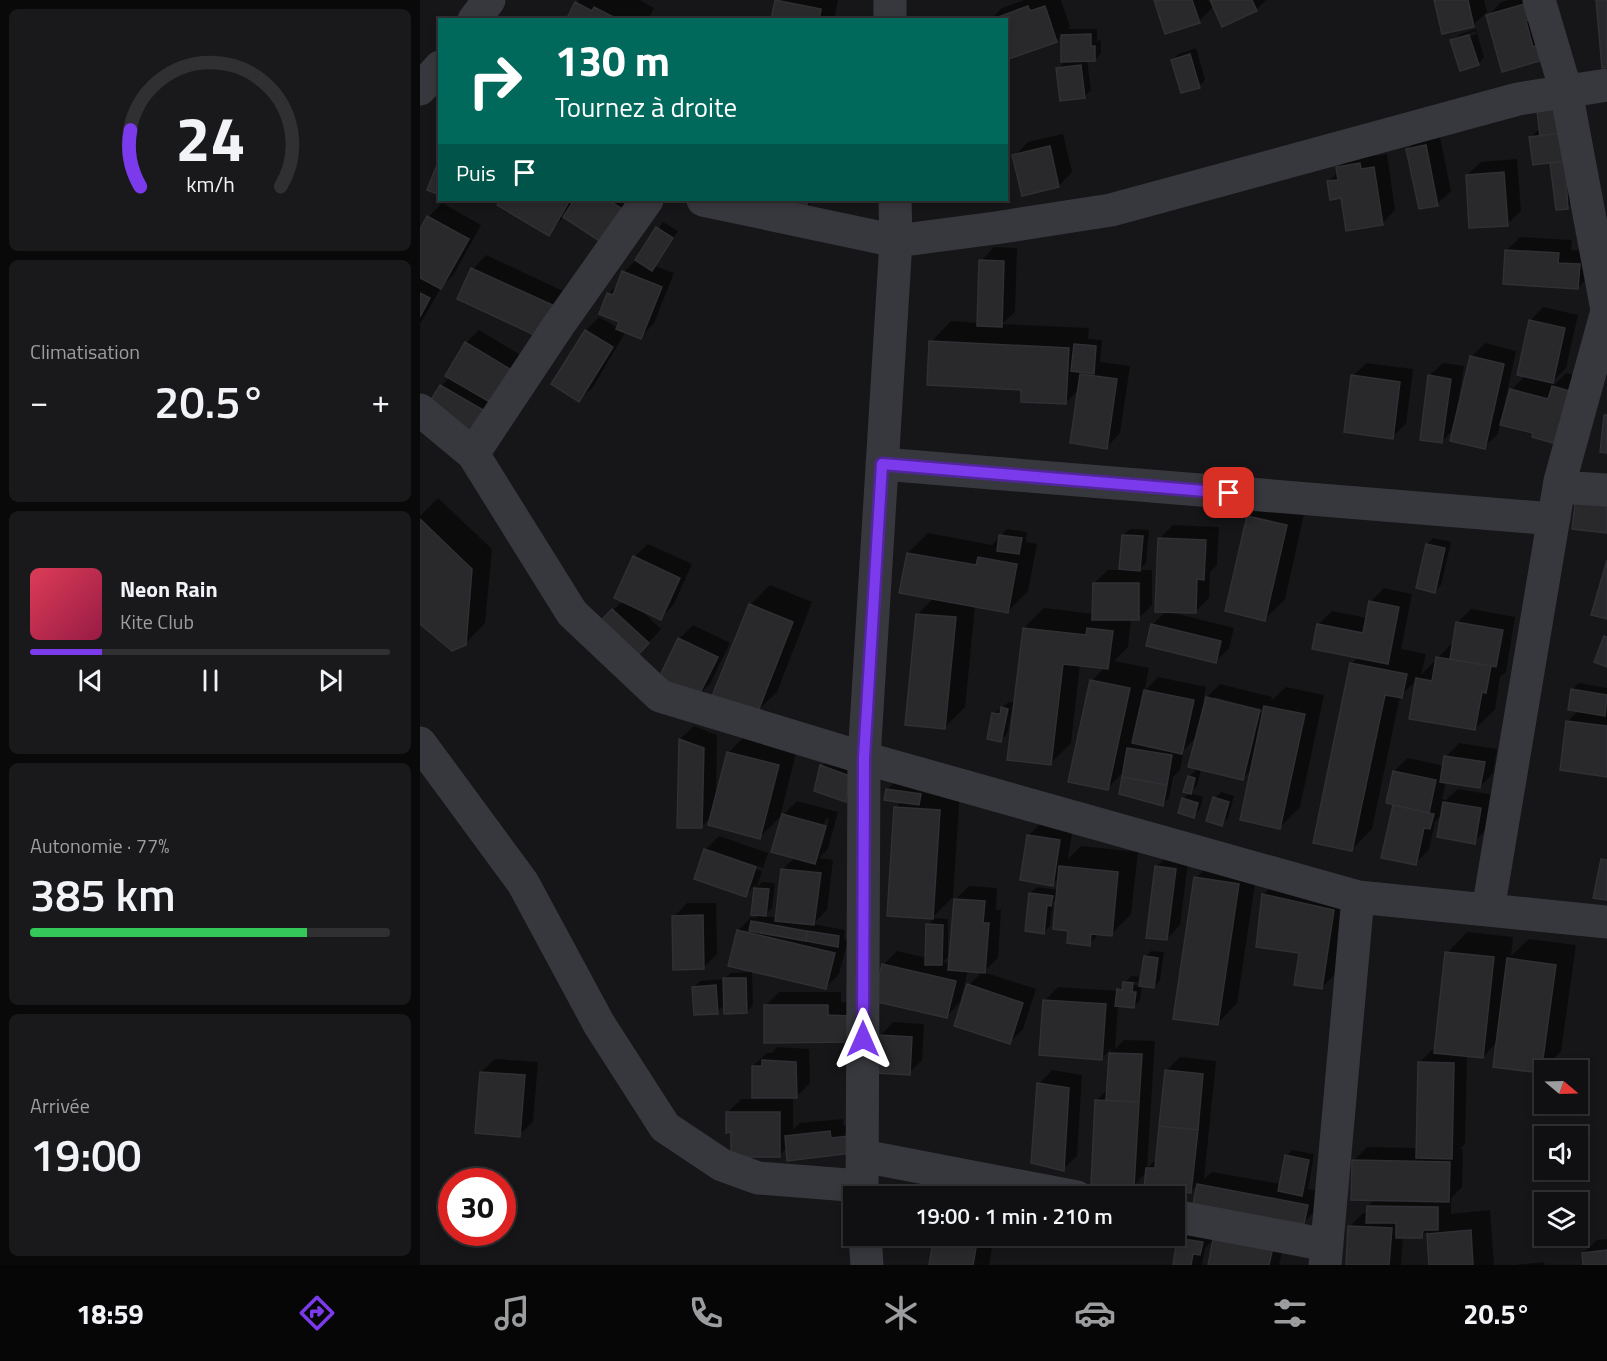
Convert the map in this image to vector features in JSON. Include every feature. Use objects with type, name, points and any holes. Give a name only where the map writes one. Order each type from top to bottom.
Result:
[{"type":"street","points":[[476,18],[489,0]]},
{"type":"street","points":[[890,0],[890,18]]},
{"type":"street","points":[[1488,910],[1559,487],[1607,310],[1566,92],[1539,0]]},
{"type":"street","points":[[708,201],[896,241],[1111,210],[1518,99],[1607,85]]},
{"type":"street","points":[[473,454],[558,326],[646,201]]},
{"type":"street","points":[[862,1180],[864,758],[896,241],[895,201]]},
{"type":"street","points":[[420,410],[473,454],[572,613],[660,696],[864,758],[1358,897],[1607,922]]},
{"type":"street","points":[[882,464],[1554,519]]},
{"type":"street","points":[[1559,487],[1607,490]]},
{"type":"street","points":[[420,743],[524,883],[599,1024],[665,1127],[722,1165],[758,1178],[862,1180],[938,1186]]},
{"type":"street","points":[[1185,1219],[1326,1255],[1358,897]]},
{"type":"street","points":[[866,1246],[867,1265]]},
{"type":"building","points":[[775,0],[821,9],[819,18],[771,18]]},
{"type":"building","points":[[1154,0],[1192,0],[1200,23],[1165,34]]},
{"type":"building","points":[[1210,0],[1252,0],[1257,11],[1222,27]]},
{"type":"building","points":[[1434,0],[1468,0],[1474,27],[1442,34]]},
{"type":"building","points":[[1596,0],[1607,0],[1607,67],[1602,68]]},
{"type":"building","points":[[575,2],[592,11],[594,7],[615,18],[567,18]]},
{"type":"building","points":[[1528,3],[1532,19],[1526,21],[1533,47],[1538,45],[1543,60],[1502,72],[1486,15]]},
{"type":"building","points":[[1028,6],[1030,11],[1045,6],[1057,42],[1008,59],[1008,18],[995,18]]},
{"type":"building","points":[[1091,34],[1091,46],[1095,46],[1095,61],[1061,62],[1061,35]]},
{"type":"building","points":[[1469,35],[1479,65],[1460,71],[1450,40]]},
{"type":"building","points":[[1190,54],[1200,88],[1181,93],[1171,60]]},
{"type":"building","points":[[1081,65],[1085,98],[1060,101],[1056,68]]},
{"type":"building","points":[[1554,99],[1559,133],[1540,136],[1536,103]]},
{"type":"building","points":[[1562,133],[1565,161],[1533,165],[1529,137]]},
{"type":"building","points":[[1426,145],[1438,206],[1419,209],[1406,149]]},
{"type":"building","points":[[1050,146],[1059,187],[1022,196],[1012,155]]},
{"type":"building","points":[[1565,161],[1568,209],[1556,210],[1550,163]]},
{"type":"building","points":[[438,162],[438,194],[427,190]]},
{"type":"building","points":[[1360,163],[1361,169],[1374,167],[1383,225],[1346,231],[1341,198],[1330,200],[1327,181],[1338,180],[1336,167]]},
{"type":"building","points":[[1504,172],[1508,226],[1469,228],[1466,175]]},
{"type":"building","points":[[499,201],[569,201],[549,236],[497,205]]},
{"type":"building","points":[[573,201],[610,201],[629,213],[607,246],[563,217]]},
{"type":"building","points":[[763,201],[808,201],[806,210]]},
{"type":"building","points":[[427,216],[469,239],[441,289],[420,278],[420,229]]},
{"type":"building","points":[[656,227],[673,238],[652,271],[635,260]]},
{"type":"building","points":[[1505,250],[1559,253],[1558,263],[1580,264],[1578,289],[1503,284]]},
{"type":"building","points":[[979,260],[1004,261],[1002,327],[977,326]]},
{"type":"building","points":[[471,268],[559,308],[545,340],[457,299]]},
{"type":"building","points":[[622,271],[662,287],[641,339],[616,329],[619,322],[599,314],[607,293],[613,295]]},
{"type":"building","points":[[420,293],[430,298],[420,317]]},
{"type":"building","points":[[1529,320],[1565,328],[1553,383],[1517,375]]},
{"type":"building","points":[[585,330],[613,347],[579,402],[551,384]]},
{"type":"building","points":[[929,341],[1069,348],[1066,404],[1021,402],[1021,390],[927,385]]},
{"type":"building","points":[[465,342],[515,372],[495,405],[445,376]]},
{"type":"building","points":[[1074,344],[1096,346],[1094,374],[1071,371]]},
{"type":"building","points":[[1470,356],[1504,364],[1485,449],[1450,441]]},
{"type":"building","points":[[1080,374],[1117,379],[1107,449],[1070,443]]},
{"type":"building","points":[[1351,375],[1400,382],[1393,439],[1344,432]]},
{"type":"building","points":[[1428,375],[1451,379],[1442,443],[1420,440]]},
{"type":"building","points":[[440,385],[490,414],[477,438],[426,408]]},
{"type":"building","points":[[1552,386],[1573,392],[1560,445],[1532,437],[1533,433],[1500,425],[1510,389],[1548,399]]},
{"type":"building","points":[[1604,415],[1607,415],[1607,453],[1600,452]]},
{"type":"building","points":[[1576,496],[1607,500],[1607,533],[1572,529]]},
{"type":"building","points":[[1247,516],[1287,525],[1265,621],[1225,611]]},
{"type":"building","points":[[420,519],[472,569],[466,645],[452,651],[420,624]]},
{"type":"building","points":[[999,535],[1022,538],[1019,554],[997,551]]},
{"type":"building","points":[[1122,535],[1143,536],[1140,571],[1119,569]]},
{"type":"building","points":[[1158,538],[1206,540],[1204,580],[1197,579],[1196,613],[1155,612]]},
{"type":"building","points":[[1426,544],[1445,548],[1435,593],[1416,588]]},
{"type":"building","points":[[907,553],[976,565],[978,557],[1017,564],[1008,613],[899,593]]},
{"type":"building","points":[[633,556],[680,578],[661,620],[614,598]]},
{"type":"building","points":[[1607,560],[1607,619],[1591,615]]},
{"type":"building","points":[[1093,583],[1139,583],[1139,620],[1092,620]]},
{"type":"building","points":[[1369,601],[1399,607],[1388,664],[1312,649],[1317,624],[1363,633]]},
{"type":"building","points":[[749,604],[793,622],[757,714],[712,696]]},
{"type":"building","points":[[612,609],[649,643],[630,664],[592,630]]},
{"type":"building","points":[[916,614],[956,617],[945,729],[905,725]]},
{"type":"building","points":[[1456,622],[1503,630],[1496,667],[1450,659]]},
{"type":"building","points":[[1151,624],[1221,641],[1216,663],[1146,646]]},
{"type":"building","points":[[1023,628],[1086,635],[1087,628],[1113,631],[1108,669],[1063,664],[1051,765],[1007,760]]},
{"type":"building","points":[[1604,636],[1607,637],[1607,667],[1594,662]]},
{"type":"building","points":[[678,638],[718,657],[697,699],[658,680]]},
{"type":"building","points":[[1436,657],[1491,666],[1486,693],[1482,692],[1475,730],[1409,719],[1416,678],[1432,681]]},
{"type":"building","points":[[1350,663],[1407,674],[1402,698],[1385,695],[1352,851],[1313,843]]},
{"type":"building","points":[[1090,680],[1130,688],[1108,790],[1068,782]]},
{"type":"building","points":[[1571,689],[1607,695],[1605,716],[1568,710]]},
{"type":"building","points":[[1144,690],[1194,700],[1182,754],[1132,743]]},
{"type":"building","points":[[1206,697],[1260,710],[1243,780],[1188,767]]},
{"type":"building","points":[[1264,706],[1305,714],[1280,829],[1240,820]]},
{"type":"building","points":[[1001,707],[1008,709],[1001,742],[987,739],[992,713],[1000,714]]},
{"type":"building","points":[[1566,721],[1607,726],[1607,777],[1560,770]]},
{"type":"building","points":[[679,739],[704,748],[702,828],[677,828]]},
{"type":"building","points":[[1127,748],[1172,755],[1167,785],[1122,777]]},
{"type":"building","points":[[727,752],[779,765],[760,839],[708,825]]},
{"type":"building","points":[[1444,756],[1485,762],[1480,788],[1440,782]]},
{"type":"building","points":[[820,765],[850,776],[846,802],[814,791]]},
{"type":"building","points":[[1393,771],[1436,780],[1429,813],[1386,803]]},
{"type":"building","points":[[1188,776],[1195,778],[1191,794],[1183,792]]},
{"type":"building","points":[[1122,777],[1167,785],[1163,806],[1119,794]]},
{"type":"building","points":[[886,789],[921,794],[919,805],[884,800]]},
{"type":"building","points":[[1213,797],[1229,802],[1222,826],[1206,821]]},
{"type":"building","points":[[1182,798],[1198,803],[1194,818],[1178,813]]},
{"type":"building","points":[[1443,802],[1481,808],[1475,844],[1437,837]]},
{"type":"building","points":[[1393,805],[1434,814],[1430,829],[1424,828],[1416,865],[1381,858]]},
{"type":"building","points":[[894,807],[940,810],[933,919],[887,916]]},
{"type":"building","points":[[782,814],[826,826],[815,864],[771,852]]},
{"type":"building","points":[[1027,835],[1060,840],[1053,886],[1020,880]]},
{"type":"building","points":[[704,849],[756,867],[746,897],[694,879]]},
{"type":"building","points":[[1601,859],[1607,860],[1607,900],[1593,898]]},
{"type":"building","points":[[1059,866],[1118,872],[1112,936],[1091,934],[1090,946],[1067,943],[1068,931],[1053,929]]},
{"type":"building","points":[[1155,866],[1176,869],[1167,940],[1146,938]]},
{"type":"building","points":[[781,869],[821,873],[814,925],[775,921]]},
{"type":"building","points":[[1194,877],[1239,884],[1218,1025],[1173,1019]]},
{"type":"building","points":[[754,888],[769,889],[766,916],[751,915]]},
{"type":"building","points":[[1029,893],[1053,896],[1051,906],[1047,905],[1044,934],[1025,931]]},
{"type":"building","points":[[1262,894],[1334,910],[1322,989],[1294,985],[1299,953],[1256,947]]},
{"type":"building","points":[[954,899],[985,901],[983,923],[989,923],[985,973],[948,970]]},
{"type":"building","points":[[703,915],[704,969],[673,970],[672,916]]},
{"type":"building","points":[[751,921],[807,931],[806,941],[749,931]]},
{"type":"building","points":[[926,924],[943,925],[942,965],[925,965]]},
{"type":"building","points":[[737,930],[835,953],[826,989],[728,966]]},
{"type":"building","points":[[807,931],[839,936],[838,947],[806,941]]},
{"type":"building","points":[[1445,952],[1494,957],[1483,1058],[1434,1053]]},
{"type":"building","points":[[1144,956],[1158,958],[1154,988],[1139,986]]},
{"type":"building","points":[[1507,958],[1556,965],[1543,1060],[1534,1060],[1534,1072],[1493,1067]]},
{"type":"building","points":[[882,964],[956,981],[947,1018],[873,1001]]},
{"type":"building","points":[[723,978],[746,978],[747,1013],[724,1014]]},
{"type":"building","points":[[1123,982],[1133,983],[1132,992],[1136,992],[1134,1008],[1115,1006],[1117,989],[1122,990]]},
{"type":"building","points":[[967,984],[1023,1003],[1010,1044],[954,1026]]},
{"type":"building","points":[[716,985],[718,1014],[694,1015],[692,987]]},
{"type":"building","points":[[1043,1000],[1106,1004],[1102,1060],[1039,1055]]},
{"type":"building","points":[[764,1005],[828,1005],[828,1015],[850,1016],[850,1042],[764,1043]]},
{"type":"building","points":[[878,1035],[912,1037],[910,1075],[876,1073]]},
{"type":"building","points":[[1109,1053],[1142,1054],[1139,1102],[1106,1100]]},
{"type":"building","points":[[762,1060],[796,1062],[797,1098],[752,1098],[752,1066],[762,1066]]},
{"type":"building","points":[[1418,1062],[1454,1063],[1452,1159],[1416,1158]]},
{"type":"building","points":[[1165,1070],[1203,1074],[1198,1130],[1159,1126]]},
{"type":"building","points":[[480,1072],[525,1075],[520,1137],[475,1133]]},
{"type":"building","points":[[1037,1083],[1069,1088],[1064,1171],[1031,1163]]},
{"type":"building","points":[[1095,1100],[1139,1102],[1134,1186],[1091,1184]]},
{"type":"building","points":[[726,1112],[780,1112],[780,1157],[731,1157],[731,1132],[726,1133]]},
{"type":"building","points":[[1159,1126],[1198,1130],[1191,1193],[1185,1192],[1185,1186],[1144,1186],[1146,1168],[1155,1168]]},
{"type":"building","points":[[830,1131],[831,1138],[849,1136],[851,1153],[787,1161],[785,1136]]},
{"type":"building","points":[[1285,1155],[1309,1160],[1302,1196],[1278,1191]]},
{"type":"building","points":[[1352,1160],[1450,1162],[1449,1202],[1351,1200]]},
{"type":"building","points":[[1197,1184],[1308,1205],[1304,1224],[1193,1204]]},
{"type":"building","points":[[1367,1206],[1438,1207],[1438,1230],[1423,1230],[1422,1238],[1396,1238],[1396,1223],[1366,1223]]},
{"type":"building","points":[[1348,1226],[1392,1228],[1389,1265],[1346,1265]]},
{"type":"building","points":[[1471,1230],[1473,1265],[1429,1265],[1427,1234]]},
{"type":"building","points":[[1214,1235],[1273,1247],[1269,1265],[1208,1265]]},
{"type":"building","points":[[1185,1239],[1203,1242],[1200,1255],[1193,1254],[1191,1265],[1173,1265],[1176,1246],[1185,1246]]},
{"type":"building","points":[[932,1246],[976,1246],[973,1265],[929,1265]]},
{"type":"building","points":[[1607,1250],[1607,1265],[1583,1265],[1582,1253]]},
{"type":"route","points":[[863,1039],[864,758],[882,464],[1229,493]]}]
